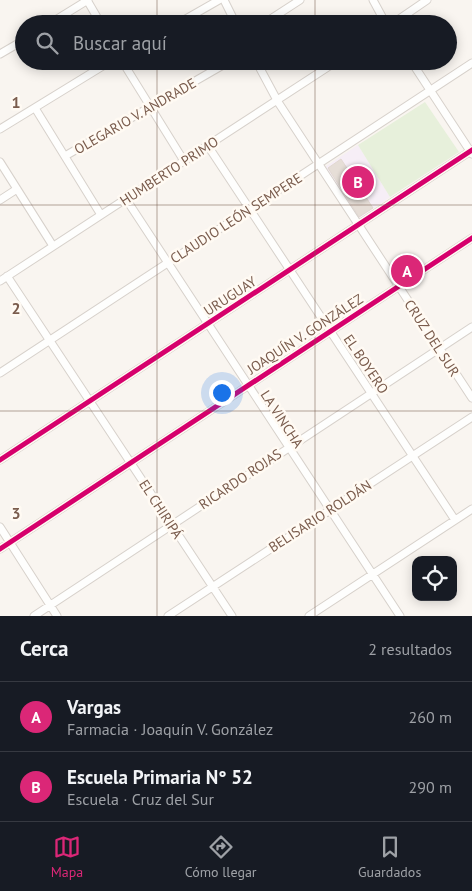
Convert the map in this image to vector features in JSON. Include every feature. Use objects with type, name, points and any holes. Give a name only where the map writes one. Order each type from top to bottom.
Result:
[{"type":"street","points":[[63,15],[87,0],[95,15]]},
{"type":"street","points":[[193,15],[219,0]]},
{"type":"street","points":[[224,0],[232,15]]},
{"type":"street","points":[[277,15],[300,0]]},
{"type":"street","points":[[374,0],[382,15]]},
{"type":"street","points":[[405,15],[427,0]]},
{"type":"street","points":[[0,54],[15,45]]},
{"type":"street","name":"CLAUDIO LEÓN SEMPERE","points":[[0,373],[472,63]]},
{"type":"street","points":[[0,129],[96,70]]},
{"type":"street","points":[[127,70],[184,161]]},
{"type":"street","name":"OLEGARIO V. ANDRADE","points":[[65,156],[215,70]]},
{"type":"street","name":"CRUZ DEL SUR","points":[[261,70],[278,102],[472,398]]},
{"type":"street","name":"HUMBERTO PRIMO","points":[[0,281],[278,102],[324,70]]},
{"type":"street","points":[[417,70],[471,152]]},
{"type":"street","points":[[35,108],[101,215]]},
{"type":"street","name":"EL BOYERO","points":[[208,146],[414,455],[455,520]]},
{"type":"street","name":"URUGUAY","points":[[0,460],[471,152]]},
{"type":"street","points":[[0,162],[53,246]]},
{"type":"street","points":[[0,200],[17,190]]},
{"type":"street","name":"LA VINCHA","points":[[126,199],[400,616]]},
{"type":"street","name":"JOAQUÍN V. GONZÁLEZ","points":[[0,549],[472,238]]},
{"type":"street","name":"EL CHIRIPÁ","points":[[7,276],[232,616]]},
{"type":"street","name":"RICARDO ROJAS","points":[[34,616],[472,327]]},
{"type":"street","name":"BELISARIO ROLDÁN","points":[[168,616],[472,417]]},
{"type":"street","points":[[309,616],[472,509]]},
{"type":"street","points":[[0,527],[57,616]]},
{"type":"shaded area","points":[[358,145],[390,197],[358,219],[325,167]]},
{"type":"green space","points":[[425,102],[459,152],[390,197],[358,145]]},
{"type":"building","points":[[341,159],[373,208],[359,217],[328,168]]},
{"type":"cycle path","points":[[0,460],[472,150]]},
{"type":"cycle path","points":[[0,549],[472,238]]},
{"type":"place","name":"Escuela Primaria N° 52","points":[[358,182]]},
{"type":"place","name":"Vargas","points":[[407,271]]}]
